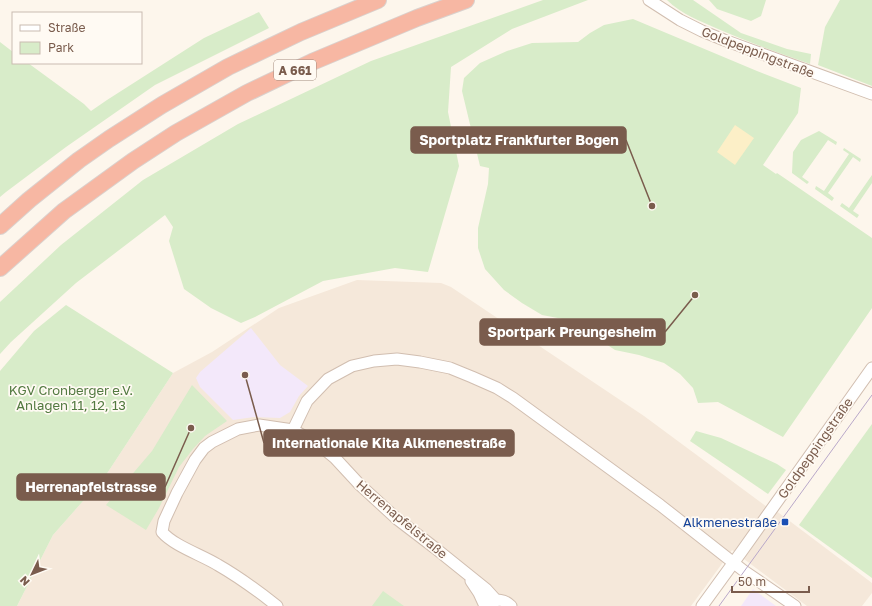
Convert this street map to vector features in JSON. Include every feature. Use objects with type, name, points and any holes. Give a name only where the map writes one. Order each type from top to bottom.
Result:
[{"type":"highway","name":"A 661","points":[[0,226],[78,160],[162,105],[228,67],[301,32],[378,0]]},
{"type":"highway","name":"A 661","points":[[0,268],[70,207],[133,161],[176,133],[247,93],[312,62],[417,18],[466,0]]},
{"type":"street","name":"Goldpeppingstraße","points":[[649,0],[680,20],[702,31],[872,94]]},
{"type":"street","points":[[293,430],[307,401],[328,379],[352,366],[374,361],[398,359],[450,368],[497,388],[513,398],[660,505],[751,576],[795,606]]},
{"type":"street","name":"Goldpeppingstraße","points":[[702,606],[872,368]]},
{"type":"street","name":"Herrenapfelstraße","points":[[277,606],[252,586],[220,566],[176,543],[162,532],[164,520],[177,493],[195,460],[204,448],[212,442],[238,429],[259,425],[293,430],[318,444],[335,458],[360,485],[397,519],[486,589],[489,604]]},
{"type":"street","points":[[489,604],[504,601],[511,606]]},
{"type":"shaded area","points":[[357,280],[441,283],[451,287],[644,416],[767,507],[775,510],[872,583],[872,593],[862,606],[807,606],[732,550],[691,606],[17,606],[53,535],[106,475],[173,373],[212,352],[279,308]]},
{"type":"shaded area","points":[[251,328],[280,365],[308,386],[299,396],[290,412],[280,418],[254,417],[233,420],[200,387],[196,378],[200,372]]},
{"type":"shaded area","points":[[753,589],[776,606],[741,606]]},
{"type":"green space","points":[[543,0],[588,0],[512,29],[451,67],[448,112],[459,166],[428,272],[395,268],[323,281],[241,323],[211,308],[184,289],[169,241],[173,227],[165,215],[76,283],[11,342],[0,354],[0,302],[61,245],[143,180],[238,124],[371,61]]},
{"type":"green space","points":[[667,0],[693,0],[741,33],[787,49],[811,54],[810,64],[752,43],[704,23],[672,5]]},
{"type":"green space","points":[[709,0],[766,0],[761,16],[751,21],[717,9]]},
{"type":"green space","points":[[840,0],[872,0],[872,86],[818,65],[825,27]]},
{"type":"green space","points":[[259,12],[269,28],[155,85],[66,147],[0,197],[0,42],[12,51],[12,64],[29,64],[84,104],[91,111],[204,38]]},
{"type":"green space","points":[[633,19],[801,88],[798,113],[763,165],[872,238],[872,308],[783,437],[718,402],[698,403],[693,388],[680,374],[664,363],[639,355],[615,350],[579,325],[563,319],[542,315],[504,290],[485,269],[478,248],[478,228],[488,184],[489,168],[480,166],[462,91],[464,78],[480,63],[507,51],[532,43],[578,42],[604,25]]},
{"type":"green space","points":[[819,131],[837,142],[836,145],[828,140],[802,177],[809,182],[807,184],[792,173],[793,152],[801,140]]},
{"type":"green space","points":[[844,148],[861,159],[860,162],[853,157],[828,193],[834,198],[832,201],[815,189],[816,186],[824,191],[849,154],[843,150]]},
{"type":"green space","points":[[872,175],[872,183],[853,211],[859,215],[857,218],[840,206],[842,203],[849,208]]},
{"type":"green space","name":"KGV Cronberger e.V. Anlagen 11, 12, 13","points":[[66,305],[173,373],[106,475],[53,535],[17,606],[0,606],[0,371],[34,331]]},
{"type":"green space","points":[[192,385],[227,421],[205,436],[179,467],[159,508],[146,530],[106,505],[152,451]]},
{"type":"green space","points":[[872,424],[872,578],[799,525]]},
{"type":"green space","points":[[696,431],[721,438],[777,464],[786,470],[768,494],[690,441]]},
{"type":"green space","points":[[383,591],[404,606],[372,606]]},
{"type":"sand","points":[[735,125],[754,138],[735,165],[717,152]]},
{"type":"tram line","points":[[719,606],[872,395]]},
{"type":"place","name":"Sportplatz Frankfurter Bogen","points":[[652,206]]},
{"type":"place","name":"Sportpark Preungesheim","points":[[695,295]]},
{"type":"place","name":"Internationale Kita Alkmenestraße","points":[[245,375]]},
{"type":"place","name":"Herrenapfelstrasse","points":[[191,428]]},
{"type":"place","name":"Alkmenestraße","points":[[785,522]]}]
